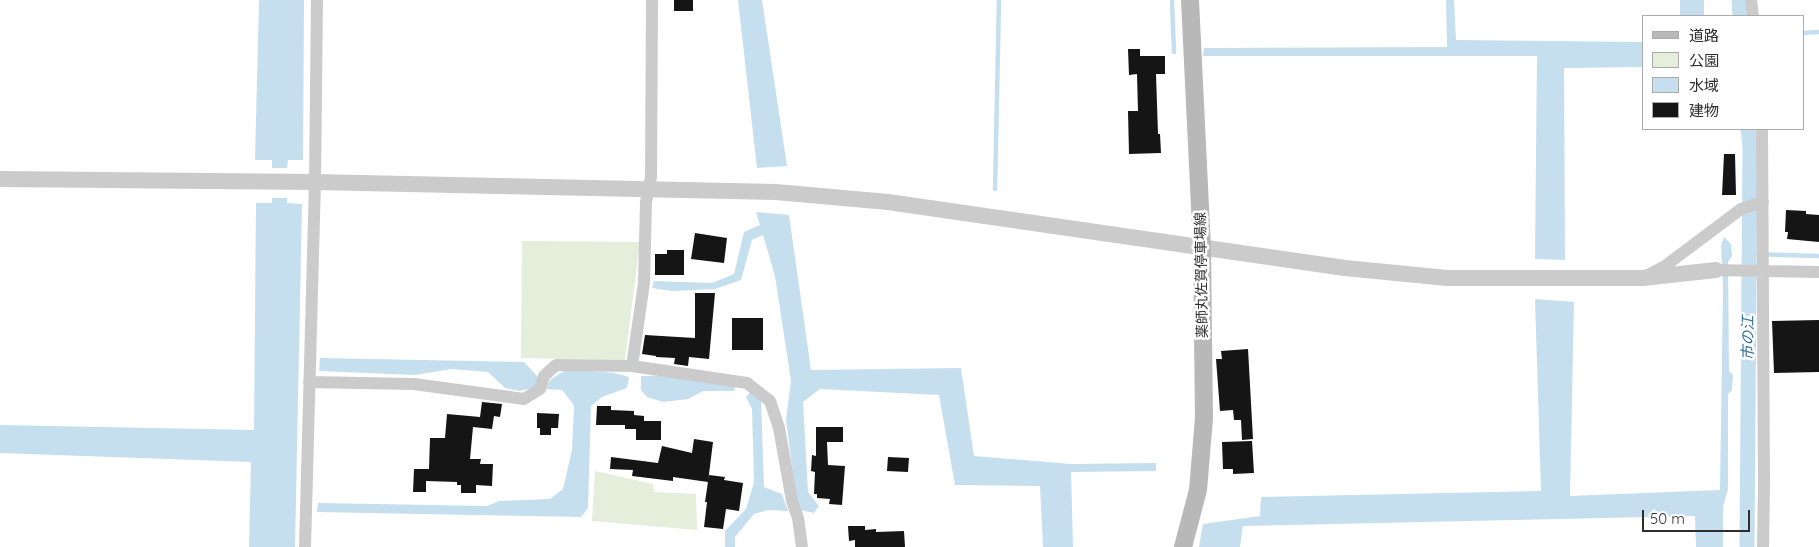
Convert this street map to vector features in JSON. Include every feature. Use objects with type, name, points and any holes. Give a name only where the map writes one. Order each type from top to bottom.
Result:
[{"type":"main road","name":"薬師丸佐賀停車場線","points":[[1183,547],[1198,490],[1204,418],[1202,248],[1190,0]]},
{"type":"street","points":[[305,547],[315,182],[317,0]]},
{"type":"street","points":[[632,366],[644,283],[646,202],[651,177],[652,0]]},
{"type":"street","points":[[1751,0],[1753,15]]},
{"type":"street","points":[[1762,130],[1764,248],[1763,547]]},
{"type":"street","points":[[0,178],[315,182],[776,192],[888,202],[1345,268],[1447,278],[1643,278],[1764,266],[1819,272]]},
{"type":"street","points":[[1643,278],[1665,266],[1741,209],[1763,202]]},
{"type":"street","points":[[309,382],[414,384],[524,399],[540,389],[544,376],[556,365],[632,366],[747,383],[770,401],[779,428],[794,507],[798,518],[802,547]]},
{"type":"green space","points":[[522,241],[640,242],[625,360],[521,358]]},
{"type":"green space","points":[[595,471],[653,484],[654,492],[696,494],[697,530],[592,521]]},
{"type":"water","points":[[259,0],[304,0],[303,160],[288,160],[287,168],[272,168],[272,160],[255,160]]},
{"type":"water","points":[[738,0],[762,0],[787,166],[757,168]]},
{"type":"water","points":[[1446,0],[1454,0],[1456,40],[1642,42],[1642,67],[1564,68],[1565,260],[1535,259],[1537,56],[1203,56],[1204,48],[1447,47]]},
{"type":"water","points":[[1680,0],[1704,0],[1704,15],[1680,15]]},
{"type":"water","points":[[272,198],[287,198],[287,203],[302,204],[295,547],[249,547],[251,462],[0,453],[0,425],[254,430],[256,203],[272,203]]},
{"type":"water","points":[[756,212],[789,215],[811,370],[961,368],[974,456],[1071,464],[1156,463],[1156,471],[1071,472],[1073,547],[1043,547],[1040,486],[955,485],[939,395],[820,389],[803,402],[808,492],[819,506],[814,513],[800,510],[795,491],[786,419],[791,381],[775,276],[763,235],[752,240],[741,280],[715,289],[672,291],[652,288],[654,281],[712,283],[734,274],[744,232],[760,225]]},
{"type":"water","points":[[1724,237],[1731,244],[1732,256],[1728,262],[1729,371],[1733,375],[1732,390],[1728,394],[1728,489],[1723,507],[1723,547],[1696,547],[1695,516],[1243,526],[1240,547],[1199,547],[1203,524],[1260,516],[1261,497],[1541,491],[1535,299],[1574,302],[1570,496],[1720,490],[1723,288],[1721,246]]},
{"type":"water","points":[[320,358],[524,362],[540,379],[538,387],[519,391],[505,388],[488,372],[452,369],[415,375],[319,371]]},
{"type":"water","points":[[567,369],[614,373],[629,377],[627,388],[602,397],[591,406],[588,508],[581,517],[317,512],[318,503],[487,506],[499,501],[550,499],[563,489],[572,450],[574,405],[562,390],[546,389],[550,380]]},
{"type":"water","points":[[683,375],[735,387],[734,391],[703,391],[688,399],[663,402],[647,397],[641,390],[641,376]]},
{"type":"water","points":[[751,391],[761,400],[764,487],[782,494],[788,511],[768,510],[754,514],[735,537],[735,547],[725,547],[725,531],[746,509],[754,482],[752,409],[746,397]]},
{"type":"building","points":[[674,0],[693,0],[693,11],[674,11]]},
{"type":"building","points":[[1128,49],[1140,49],[1140,56],[1165,56],[1165,74],[1156,74],[1158,134],[1160,134],[1161,153],[1129,154],[1128,111],[1138,111],[1137,74],[1129,75]]},
{"type":"building","points":[[1724,154],[1735,154],[1736,195],[1722,195]]},
{"type":"building","points":[[1786,210],[1806,211],[1806,214],[1819,215],[1819,242],[1787,239],[1788,232],[1785,232]]},
{"type":"building","points":[[695,233],[727,238],[724,263],[691,259]]},
{"type":"building","points":[[667,250],[684,250],[684,275],[655,275],[655,254],[667,254]]},
{"type":"building","points":[[695,293],[715,293],[709,359],[689,357],[688,366],[674,364],[675,358],[642,354],[645,335],[695,338]]},
{"type":"building","points":[[732,318],[763,318],[763,350],[732,350]]},
{"type":"building","points":[[1819,320],[1819,372],[1774,373],[1772,321]]},
{"type":"building","points":[[1248,349],[1253,439],[1242,440],[1241,420],[1234,420],[1233,410],[1220,411],[1216,359],[1222,359],[1221,351]]},
{"type":"building","points":[[482,402],[502,404],[500,417],[494,416],[492,429],[473,427],[470,459],[481,459],[480,464],[493,464],[492,486],[476,485],[476,493],[461,493],[461,485],[457,485],[457,482],[426,481],[426,492],[413,492],[414,469],[429,469],[430,438],[445,438],[447,414],[480,417]]},
{"type":"building","points":[[597,406],[611,406],[611,410],[634,411],[634,415],[644,416],[644,421],[661,421],[661,440],[636,440],[636,429],[625,429],[625,425],[596,425]]},
{"type":"building","points":[[537,413],[559,414],[558,428],[551,428],[551,435],[540,435],[540,428],[537,428]]},
{"type":"building","points":[[816,427],[843,427],[843,442],[827,442],[828,465],[845,466],[842,505],[829,504],[830,499],[817,498],[817,494],[814,494],[815,472],[811,471],[812,455],[816,456]]},
{"type":"building","points":[[694,439],[713,442],[708,482],[673,477],[673,481],[632,476],[633,470],[610,469],[611,457],[658,463],[662,446],[692,453]]},
{"type":"building","points":[[1252,441],[1254,473],[1233,474],[1233,469],[1223,469],[1222,442]]},
{"type":"building","points":[[888,457],[909,458],[908,472],[887,471]]},
{"type":"building","points":[[709,475],[725,477],[724,480],[743,483],[739,511],[726,509],[723,529],[704,527]]},
{"type":"building","points":[[848,526],[865,526],[865,530],[876,529],[876,532],[904,531],[905,547],[855,547],[855,540],[849,541]]},
{"type":"waterway","points":[[995,189],[999,0]]},
{"type":"waterway","points":[[1172,0],[1174,52]]},
{"type":"waterway","name":"市の江","points":[[1739,0],[1740,15]]},
{"type":"waterway","points":[[1804,33],[1819,32]]},
{"type":"waterway","name":"市の江","points":[[1747,547],[1750,146],[1748,130]]},
{"type":"waterway","points":[[1749,254],[1819,256]]}]
